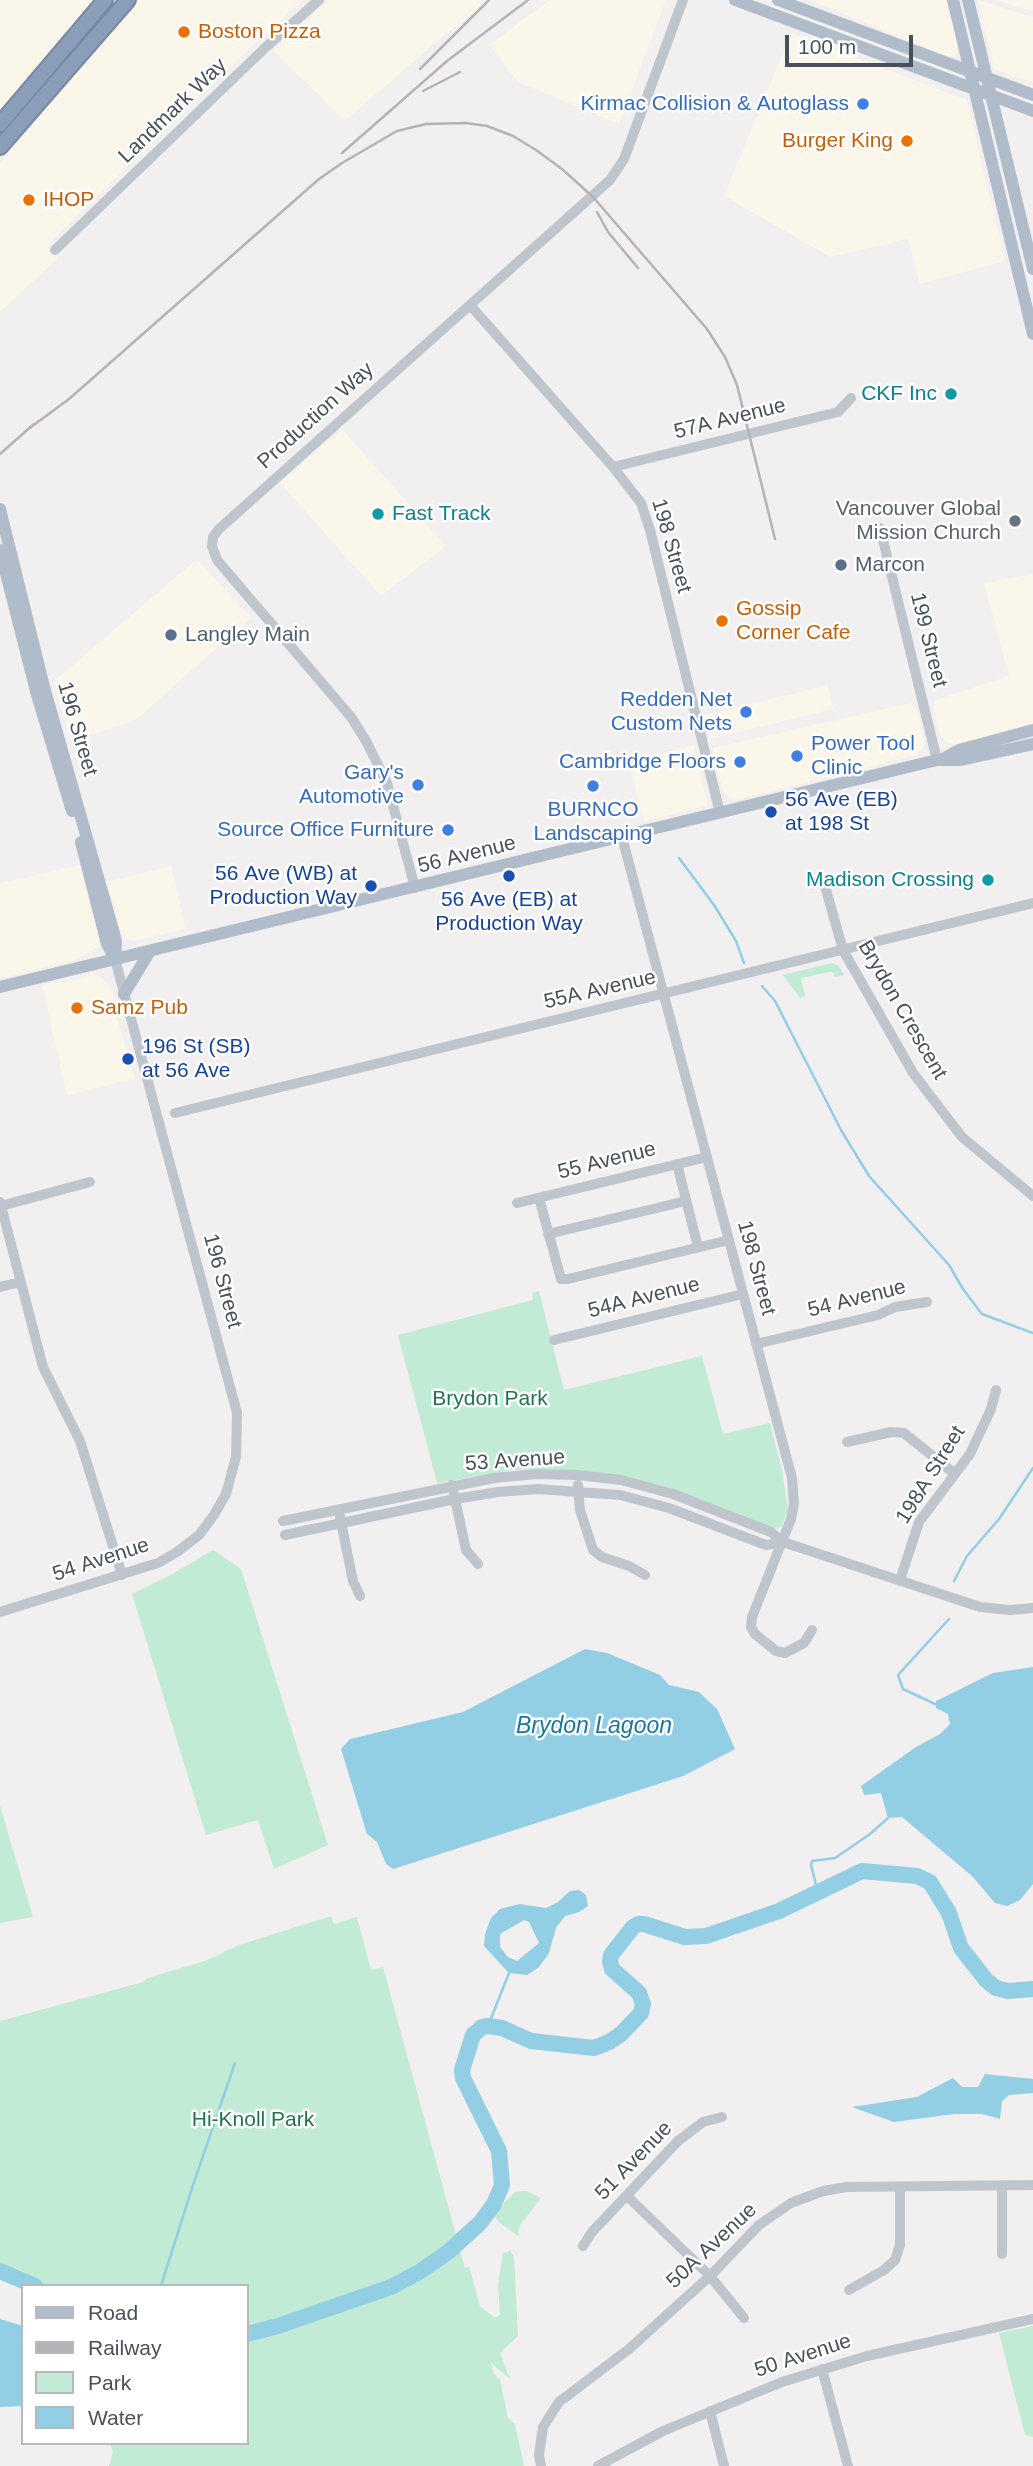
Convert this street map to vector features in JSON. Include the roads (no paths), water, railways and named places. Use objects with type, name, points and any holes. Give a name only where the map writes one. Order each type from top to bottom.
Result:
[{"type":"highway","points":[[0,124],[105,0]]},
{"type":"highway","points":[[0,147],[128,0]]},
{"type":"main road","points":[[735,0],[1027,108]]},
{"type":"main road","points":[[778,0],[1033,95]]},
{"type":"main road","points":[[953,0],[1033,334]]},
{"type":"main road","points":[[968,0],[1033,269]]},
{"type":"main road","points":[[999,128],[1010,114],[1027,108]]},
{"type":"main road","name":"196 Street","points":[[0,509],[44,687],[113,930],[116,942],[115,959]]},
{"type":"main road","name":"196 Street","points":[[0,550],[107,944],[115,959]]},
{"type":"main road","points":[[1030,745],[1026,738],[1033,730]]},
{"type":"main road","name":"56 Avenue","points":[[940,760],[959,750],[1033,730]]},
{"type":"main road","name":"56 Avenue","points":[[0,987],[940,760],[961,760],[1030,745]]},
{"type":"main road","points":[[124,994],[150,951]]},
{"type":"street","name":"Landmark Way","points":[[55,250],[319,0]]},
{"type":"street","name":"Production Way","points":[[415,888],[387,783],[366,741],[351,717],[217,560],[212,546],[213,537],[589,200],[618,170],[683,0]]},
{"type":"street","name":"198 Street","points":[[470,305],[637,497],[648,521],[719,813]]},
{"type":"street","name":"57A Avenue","points":[[613,467],[838,412],[851,398]]},
{"type":"street","name":"199 Street","points":[[880,528],[940,760]]},
{"type":"street","name":"198 Street","points":[[622,837],[793,1487],[793,1512],[752,1617],[752,1630],[776,1651],[785,1653],[804,1643],[812,1630]]},
{"type":"street","name":"Brydon Crescent","points":[[825,886],[843,950],[918,1079],[962,1137],[1033,1196]]},
{"type":"street","name":"55A Avenue","points":[[175,1113],[1033,903]]},
{"type":"street","name":"196 Street","points":[[115,959],[226,1369]]},
{"type":"street","name":"55 Avenue","points":[[517,1203],[707,1157]]},
{"type":"street","points":[[677,1164],[698,1247]]},
{"type":"street","points":[[90,1182],[1,1204],[43,1367],[80,1441],[122,1575]]},
{"type":"street","points":[[539,1198],[561,1279],[729,1240]]},
{"type":"street","points":[[548,1234],[686,1201]]},
{"type":"street","points":[[0,1287],[21,1282]]},
{"type":"street","name":"54A Avenue","points":[[554,1340],[743,1294]]},
{"type":"street","name":"54 Avenue","points":[[756,1344],[878,1315],[895,1307],[927,1302]]},
{"type":"street","name":"54 Avenue","points":[[0,1612],[158,1563],[198,1535],[226,1494],[236,1457],[237,1413],[226,1369]]},
{"type":"street","name":"198A Street","points":[[900,1580],[919,1522],[974,1448],[996,1391]]},
{"type":"street","points":[[847,1442],[891,1432],[904,1433],[955,1474]]},
{"type":"street","name":"53 Avenue","points":[[283,1521],[494,1478],[537,1474],[578,1475],[621,1480],[673,1494],[771,1532],[783,1542],[980,1607],[1010,1610],[1033,1608]]},
{"type":"street","points":[[578,1475],[580,1510],[593,1550],[602,1557],[645,1575]]},
{"type":"street","points":[[452,1485],[466,1550],[478,1564]]},
{"type":"street","name":"53 Avenue","points":[[285,1535],[455,1499],[525,1490],[578,1490],[620,1495],[669,1508],[766,1545],[783,1542]]},
{"type":"street","points":[[334,1511],[341,1523],[353,1581],[359,1596]]},
{"type":"street","name":"51 Avenue","points":[[583,2246],[592,2232],[690,2131],[703,2122],[722,2117]]},
{"type":"street","name":"50A Avenue","points":[[541,2466],[538,2455],[539,2441],[550,2414],[559,2402],[633,2352],[759,2225],[782,2208],[800,2199],[835,2189],[1033,2185]]},
{"type":"street","points":[[1002,2186],[1002,2254]]},
{"type":"street","points":[[849,2290],[884,2270],[895,2260],[900,2245],[900,2187]]},
{"type":"street","points":[[627,2196],[710,2276],[744,2318]]},
{"type":"street","name":"50 Avenue","points":[[598,2466],[663,2431],[748,2395],[822,2369],[887,2351],[1033,2319]]},
{"type":"street","points":[[822,2369],[848,2466]]},
{"type":"street","points":[[710,2411],[724,2466]]},
{"type":"water","name":"Brydon Lagoon","points":[[585,1649],[607,1653],[660,1675],[669,1685],[699,1692],[717,1709],[735,1749],[683,1776],[393,1869],[386,1864],[377,1842],[367,1834],[341,1749],[350,1739],[463,1712]]},
{"type":"water","points":[[1033,1667],[1033,1884],[1020,1900],[1007,1906],[995,1903],[972,1876],[902,1817],[888,1818],[881,1793],[864,1795],[861,1786],[916,1747],[940,1734],[950,1724],[948,1714],[936,1708],[936,1701],[993,1673]]},
{"type":"water","points":[[579,1890],[586,1895],[588,1906],[565,1916],[556,1928],[549,1953],[539,1967],[527,1975],[509,1973],[484,1946],[491,1918],[500,1909],[520,1904],[546,1908],[570,1891]],"holes":[[[524,1920],[529,1922],[539,1943],[517,1961],[508,1957],[500,1947],[500,1934]]]},
{"type":"water","points":[[985,2074],[1033,2079],[1033,2093],[1009,2095],[1002,2101],[1000,2119],[982,2114],[954,2114],[894,2122],[852,2107],[917,2097],[953,2078],[962,2087],[978,2087]]},
{"type":"water","points":[[0,2319],[21,2325],[21,2406],[0,2407]]},
{"type":"waterway","points":[[679,858],[714,905],[736,941],[744,963]]},
{"type":"waterway","points":[[762,986],[775,1001],[841,1130],[869,1176],[949,1265],[982,1314],[1033,1333]]},
{"type":"waterway","points":[[954,1581],[967,1556],[999,1519],[1033,1468]]},
{"type":"waterway","points":[[935,1704],[903,1689],[898,1675],[949,1619]]},
{"type":"waterway","points":[[818,1893],[812,1861],[835,1858],[888,1818]]},
{"type":"waterway","points":[[248,2334],[391,2287],[448,2252],[480,2223],[494,2204],[502,2185],[499,2151],[463,2078],[462,2070],[473,2035],[482,2027],[488,2026],[502,2028],[531,2041],[594,2048],[621,2034],[641,2013],[643,2004],[639,1993],[612,1969],[610,1961],[611,1955],[638,1924],[685,1937],[706,1936],[779,1911],[862,1871],[917,1876],[930,1882],[949,1913],[961,1948],[986,1980],[996,1988],[1008,1991],[1033,1989]]},
{"type":"waterway","points":[[488,2026],[509,1973]]},
{"type":"waterway","points":[[162,2284],[235,2063]]},
{"type":"waterway","points":[[0,2271],[30,2284]]},
{"type":"railway","points":[[420,69],[489,0]]},
{"type":"railway","points":[[342,153],[447,61],[528,0]]},
{"type":"railway","points":[[423,91],[460,72]]},
{"type":"railway","points":[[27,430],[69,399],[319,179],[342,163],[397,131],[426,124],[466,123],[487,126],[513,136],[536,150],[593,197],[707,329],[725,357],[737,385],[775,539]]},
{"type":"railway","points":[[597,212],[608,232],[638,268]]},
{"type":"railway","points":[[0,454],[34,424]]},
{"type":"place","name":"Boston Pizza","points":[[184,32]]},
{"type":"place","name":"Kirmac Collision & Autoglass","points":[[863,104]]},
{"type":"place","name":"Burger King","points":[[907,141]]},
{"type":"place","name":"IHOP","points":[[29,200]]},
{"type":"place","name":"CKF Inc","points":[[951,394]]},
{"type":"place","name":"Fast Track","points":[[378,514]]},
{"type":"place","name":"Vancouver Global Mission Church","points":[[1015,521]]},
{"type":"place","name":"Marcon","points":[[841,565]]},
{"type":"place","name":"Gossip Corner Cafe","points":[[722,621]]},
{"type":"place","name":"Langley Main","points":[[171,635]]},
{"type":"place","name":"Redden Net Custom Nets","points":[[746,712]]},
{"type":"place","name":"Power Tool Clinic","points":[[797,756]]},
{"type":"place","name":"Cambridge Floors","points":[[740,762]]},
{"type":"place","name":"Gary's Automotive","points":[[418,785]]},
{"type":"place","name":"BURNCO Landscaping","points":[[593,786]]},
{"type":"place","name":"56 Ave (EB) at 198 St","points":[[771,812]]},
{"type":"place","name":"Source Office Furniture","points":[[448,830]]},
{"type":"place","name":"56 Ave (EB) at Production Way","points":[[509,876]]},
{"type":"place","name":"Madison Crossing","points":[[988,880]]},
{"type":"place","name":"56 Ave (WB) at Production Way","points":[[371,886]]},
{"type":"place","name":"Samz Pub","points":[[77,1008]]},
{"type":"place","name":"196 St (SB) at 56 Ave","points":[[128,1059]]},
{"type":"park label","name":"Brydon Park","points":[[490,1399]]},
{"type":"park label","name":"Hi-Knoll Park","points":[[253,2120]]}]
